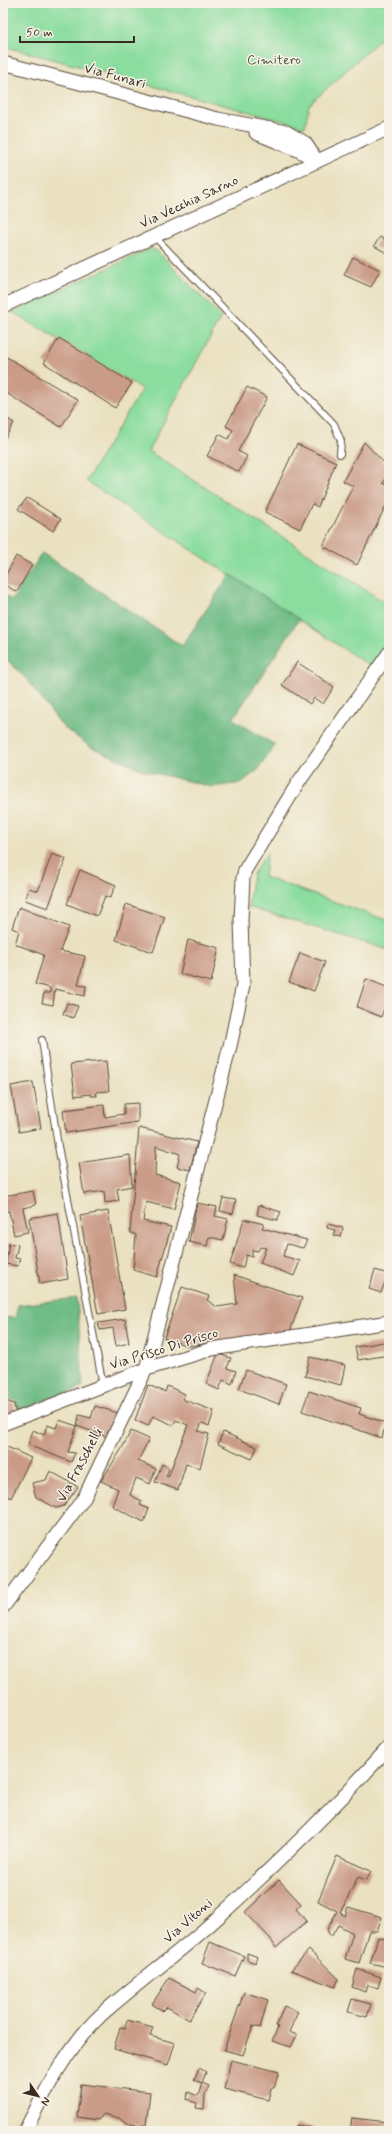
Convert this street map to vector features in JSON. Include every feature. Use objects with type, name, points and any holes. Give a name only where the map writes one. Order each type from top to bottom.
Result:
[{"type":"street","name":"Via Funari","points":[[3,63],[218,119],[281,142],[317,161]]},
{"type":"street","name":"Via Vecchia Sarno","points":[[3,306],[389,128]]},
{"type":"street","name":"Via Fraschelli","points":[[3,1607],[84,1498],[146,1369],[231,1042],[243,985],[240,920],[245,870],[298,783],[389,653]]},
{"type":"street","name":"Via Prisco Di Prisco","points":[[3,1424],[146,1369],[212,1349],[389,1322]]},
{"type":"street","name":"Via Vitoni","points":[[25,2131],[37,2107],[70,2053],[100,2016],[215,1920],[344,1797],[389,1747]]},
{"type":"lane","points":[[154,236],[334,424],[341,441],[340,454]]},
{"type":"lane","points":[[42,1040],[58,1146],[103,1386]]},
{"type":"green space","name":"Cimitero","points":[[3,3],[389,3],[389,31],[309,105],[305,127],[3,46]]},
{"type":"green space","points":[[150,249],[156,250],[221,317],[148,451],[389,605],[389,640],[370,666],[86,481],[142,389],[12,312]]},
{"type":"green space","points":[[42,553],[182,646],[230,574],[299,619],[233,719],[275,745],[258,770],[241,783],[212,787],[143,770],[91,747],[63,727],[27,680],[3,656],[3,595],[12,600]]},
{"type":"green space","points":[[267,853],[264,877],[389,921],[389,950],[248,907],[253,874]]},
{"type":"green space","points":[[77,1298],[83,1387],[19,1410],[16,1401],[3,1397],[3,1317],[15,1318],[18,1305]]},
{"type":"building","points":[[380,237],[389,242],[389,254],[374,246]]},
{"type":"building","points":[[353,257],[380,270],[371,287],[344,275]]},
{"type":"building","points":[[59,338],[132,383],[115,408],[44,363]]},
{"type":"building","points":[[5,356],[78,400],[61,427],[3,391],[3,360]]},
{"type":"building","points":[[247,387],[267,397],[238,451],[247,456],[239,472],[207,456],[219,434],[228,439],[233,430],[226,426]]},
{"type":"building","points":[[3,416],[14,423],[3,442]]},
{"type":"building","points":[[364,442],[389,468],[389,474],[383,483],[389,486],[389,499],[357,565],[323,546],[353,486],[343,481]]},
{"type":"building","points":[[297,444],[336,462],[318,507],[312,504],[300,529],[265,512]]},
{"type":"building","points":[[27,498],[61,519],[53,531],[18,509]]},
{"type":"building","points":[[16,556],[32,565],[17,592],[3,584],[3,580]]},
{"type":"building","points":[[297,662],[334,687],[323,704],[314,698],[310,704],[282,685]]},
{"type":"building","points":[[52,854],[66,859],[48,908],[25,900],[29,888],[38,891]]},
{"type":"building","points":[[80,870],[116,885],[110,898],[105,896],[97,916],[67,904]]},
{"type":"building","points":[[126,904],[165,917],[153,952],[116,940]]},
{"type":"building","points":[[19,907],[69,927],[60,951],[85,956],[78,985],[86,986],[85,996],[55,989],[53,1005],[42,1003],[44,993],[50,993],[50,988],[35,984],[44,955],[15,944],[19,931],[12,928]]},
{"type":"building","points":[[188,940],[219,948],[211,982],[180,974]]},
{"type":"building","points":[[300,953],[325,962],[314,991],[289,982]]},
{"type":"building","points":[[366,979],[389,988],[389,995],[381,1017],[357,1007]]},
{"type":"building","points":[[67,1003],[78,1006],[73,1018],[63,1014]]},
{"type":"building","points":[[106,1061],[109,1091],[96,1092],[97,1096],[91,1096],[91,1094],[75,1096],[71,1064]]},
{"type":"building","points":[[33,1082],[41,1128],[19,1132],[11,1086]]},
{"type":"building","points":[[138,1103],[138,1122],[66,1133],[63,1110],[104,1105],[105,1117],[124,1114],[124,1104]]},
{"type":"building","points":[[139,1128],[197,1142],[190,1170],[177,1167],[180,1154],[156,1146],[155,1175],[181,1182],[174,1209],[146,1202],[143,1221],[171,1227],[157,1277],[133,1270],[136,1235],[130,1232]]},
{"type":"building","points":[[130,1155],[132,1186],[117,1189],[119,1201],[105,1203],[104,1191],[84,1194],[79,1163]]},
{"type":"building","points":[[33,1191],[36,1205],[23,1208],[28,1232],[14,1235],[9,1211],[3,1212],[3,1196]]},
{"type":"building","points":[[223,1198],[236,1200],[233,1214],[220,1211]]},
{"type":"building","points":[[197,1203],[217,1207],[215,1216],[228,1219],[223,1240],[209,1237],[207,1246],[189,1242]]},
{"type":"building","points":[[259,1205],[281,1212],[277,1220],[257,1215]]},
{"type":"building","points":[[108,1211],[125,1309],[98,1314],[80,1216]]},
{"type":"building","points":[[58,1213],[68,1279],[40,1284],[29,1218]]},
{"type":"building","points":[[244,1219],[264,1224],[262,1228],[307,1240],[303,1248],[287,1244],[283,1256],[300,1261],[294,1276],[260,1263],[266,1248],[260,1247],[258,1251],[252,1250],[252,1257],[246,1255],[243,1268],[230,1264]]},
{"type":"building","points":[[328,1224],[343,1228],[341,1237],[333,1235],[335,1230],[327,1228]]},
{"type":"building","points":[[9,1243],[18,1245],[15,1258],[20,1259],[18,1266],[6,1264]]},
{"type":"building","points":[[375,1270],[388,1274],[381,1293],[369,1289]]},
{"type":"building","points":[[234,1275],[302,1298],[290,1332],[188,1346],[164,1338],[182,1287],[209,1296],[207,1300],[217,1307],[237,1304]]},
{"type":"building","points":[[125,1319],[129,1343],[116,1346],[113,1328],[100,1330],[98,1323]]},
{"type":"building","points":[[389,1341],[389,1355],[358,1360],[355,1347]]},
{"type":"building","points":[[218,1354],[231,1358],[227,1368],[236,1371],[232,1384],[223,1380],[219,1390],[206,1384]]},
{"type":"building","points":[[310,1357],[345,1365],[341,1385],[305,1376]]},
{"type":"building","points":[[246,1370],[286,1384],[279,1404],[239,1389]]},
{"type":"building","points":[[148,1385],[165,1392],[167,1386],[185,1394],[182,1399],[214,1411],[209,1426],[202,1423],[198,1431],[209,1434],[200,1468],[186,1464],[178,1490],[155,1482],[162,1464],[169,1468],[166,1476],[168,1477],[188,1425],[176,1420],[173,1425],[153,1416],[148,1426],[135,1420]]},
{"type":"building","points":[[309,1391],[361,1408],[359,1414],[386,1423],[382,1438],[302,1411]]},
{"type":"building","points":[[3,1400],[14,1404],[16,1413],[3,1418]]},
{"type":"building","points":[[95,1406],[121,1414],[112,1439],[77,1426],[79,1415],[91,1418]]},
{"type":"building","points":[[59,1420],[77,1426],[68,1452],[75,1453],[71,1462],[28,1445],[33,1430],[44,1435],[47,1425],[56,1428]]},
{"type":"building","points":[[131,1431],[149,1439],[138,1461],[156,1469],[150,1484],[136,1478],[130,1495],[142,1501],[140,1505],[149,1509],[144,1522],[112,1506],[118,1489],[101,1481],[121,1450]]},
{"type":"building","points":[[223,1432],[257,1447],[252,1459],[218,1444]]},
{"type":"building","points":[[3,1445],[31,1458],[11,1498],[3,1493]]},
{"type":"building","points":[[50,1471],[78,1487],[64,1506],[56,1508],[36,1497],[32,1483],[46,1480]]},
{"type":"building","points":[[337,1856],[371,1871],[366,1880],[358,1877],[340,1913],[345,1916],[348,1907],[382,1917],[377,1931],[369,1931],[359,1963],[345,1959],[353,1933],[338,1925],[331,1937],[327,1930],[337,1911],[318,1901]]},
{"type":"building","points":[[279,1880],[301,1904],[296,1909],[307,1921],[276,1948],[270,1938],[245,1912]]},
{"type":"building","points":[[378,1937],[389,1940],[388,1967],[370,1963]]},
{"type":"building","points":[[210,1942],[244,1956],[235,1976],[202,1963]]},
{"type":"building","points":[[309,1950],[339,1979],[335,1987],[291,1970]]},
{"type":"building","points":[[247,1953],[258,1957],[256,1963],[247,1960]]},
{"type":"building","points":[[357,1969],[381,1977],[378,1988],[367,1985],[365,1992],[352,1987]]},
{"type":"building","points":[[169,1978],[196,1992],[198,1988],[206,1993],[189,2020],[167,2007],[163,2011],[152,2004]]},
{"type":"building","points":[[244,1992],[268,2000],[260,2028],[253,2026],[243,2055],[224,2050]]},
{"type":"building","points":[[352,1999],[371,2004],[367,2017],[348,2012]]},
{"type":"building","points":[[284,2006],[298,2012],[289,2032],[297,2035],[291,2047],[272,2041]]},
{"type":"building","points":[[127,2020],[153,2027],[150,2036],[175,2043],[168,2065],[114,2049],[120,2027],[125,2028]]},
{"type":"building","points":[[231,2060],[279,2072],[274,2088],[271,2088],[268,2100],[224,2089]]},
{"type":"building","points":[[199,2068],[206,2072],[202,2083],[194,2080]]},
{"type":"building","points":[[202,2083],[209,2086],[205,2095],[204,2109],[196,2108],[197,2103],[187,2100],[188,2092],[198,2096]]},
{"type":"building","points":[[81,2084],[150,2092],[146,2125],[126,2124],[119,2118],[104,2114],[98,2120],[77,2117]]},
{"type":"building","points":[[352,2118],[388,2122],[387,2131],[350,2131]]},
{"type":"building","points":[[296,2125],[313,2128],[312,2131],[295,2131]]}]
